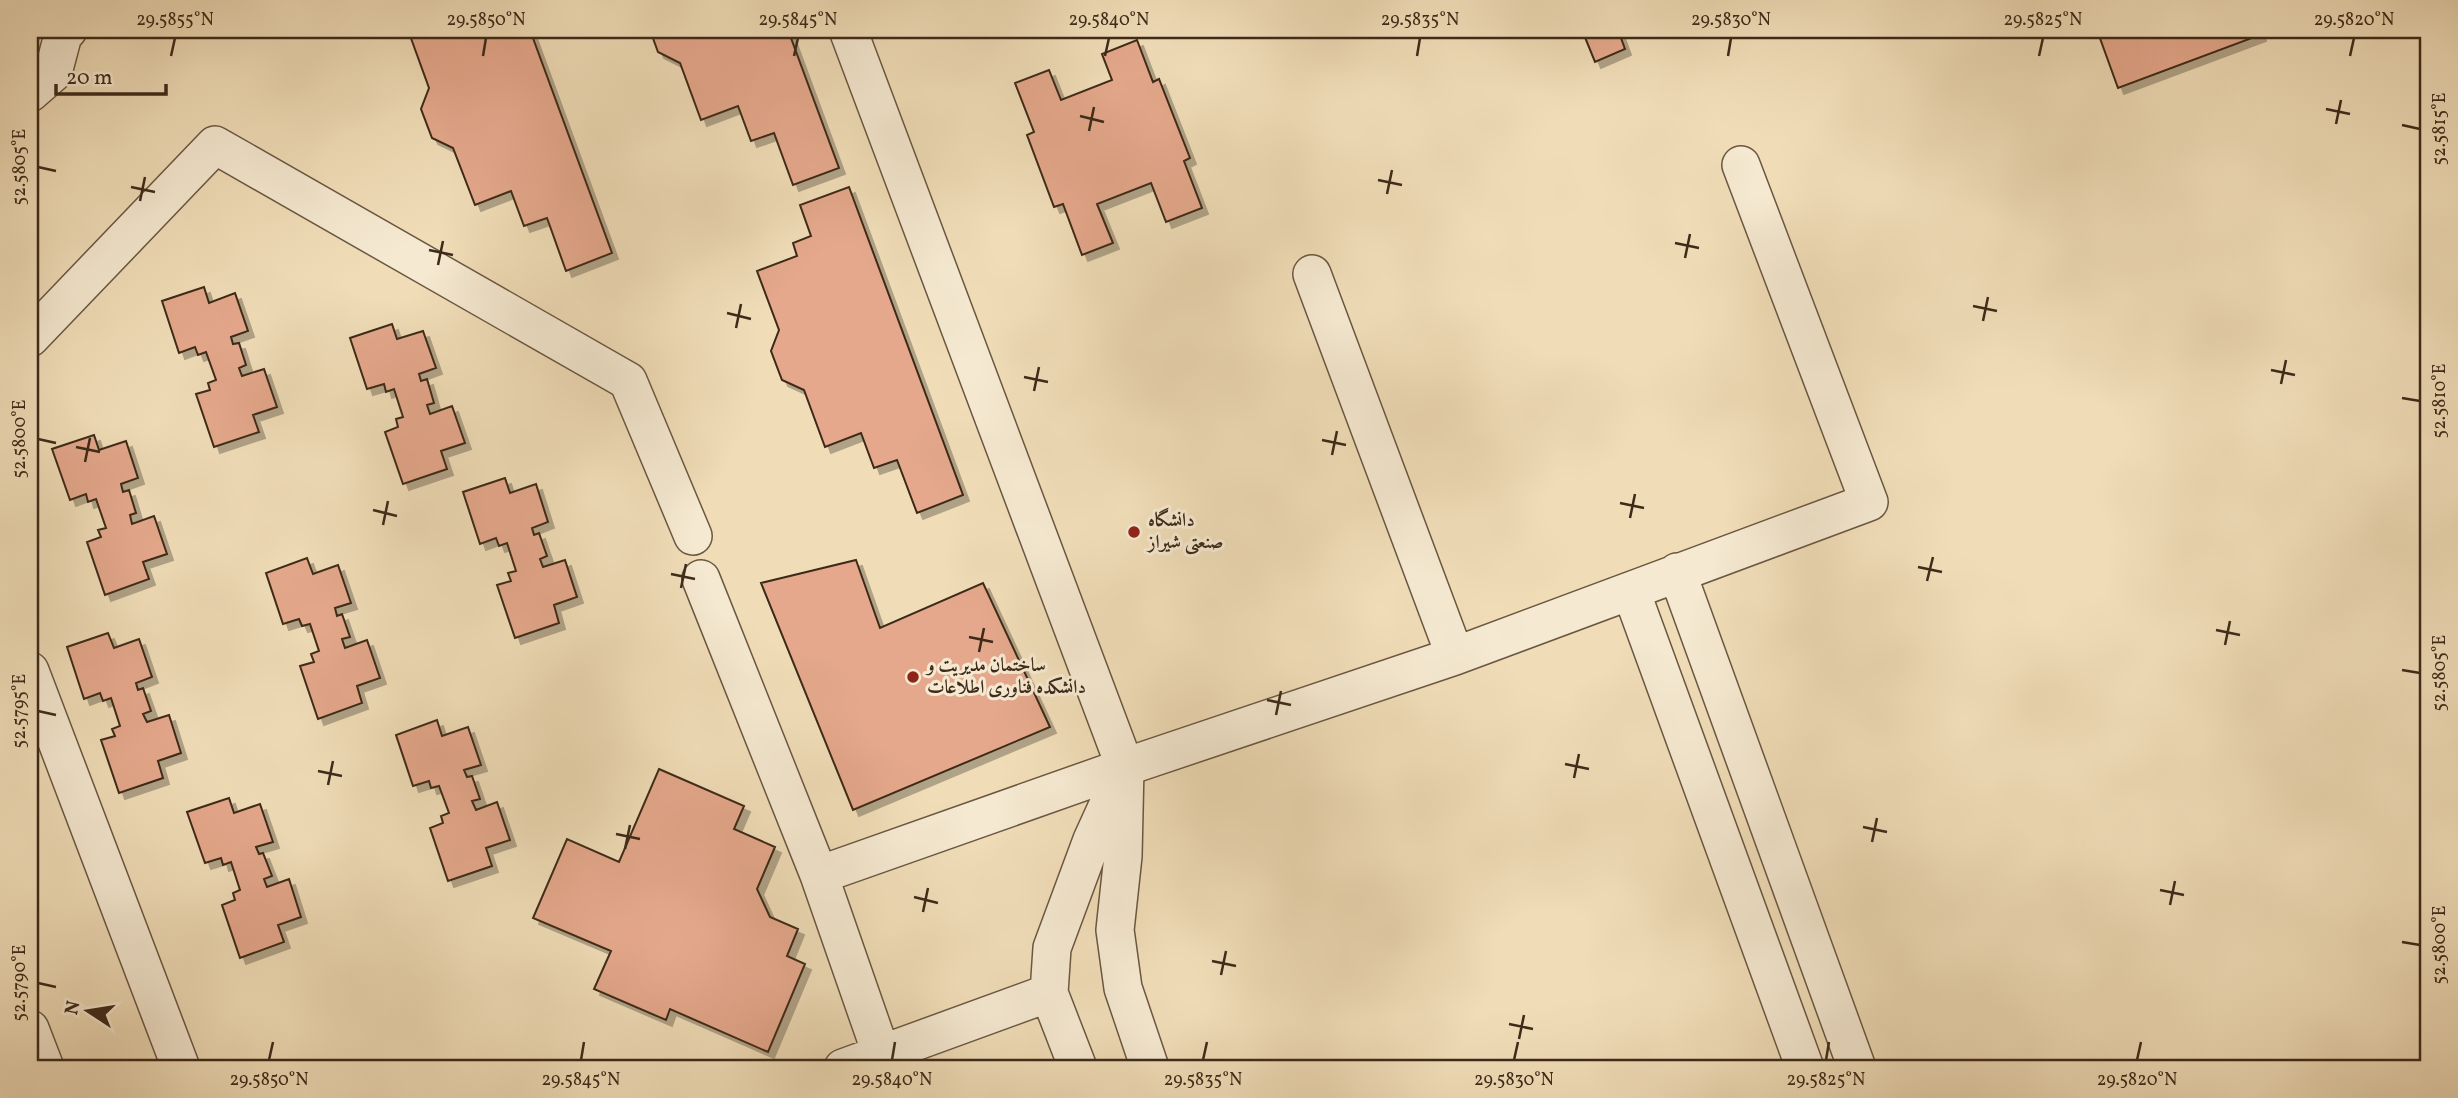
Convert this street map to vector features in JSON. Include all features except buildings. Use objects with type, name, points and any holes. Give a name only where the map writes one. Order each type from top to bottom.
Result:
[{"type":"street","points":[[30,93],[52,73],[63,35],[68,30]]},
{"type":"street","points":[[848,30],[1125,767],[1123,856],[1115,930],[1123,988],[1150,1068]]},
{"type":"street","points":[[30,338],[215,145],[628,381],[693,536]]},
{"type":"street","points":[[819,875],[1125,767],[1455,656],[1869,502],[1741,165]]},
{"type":"street","points":[[1312,274],[1455,656]]},
{"type":"street","points":[[1677,572],[1857,1068]]},
{"type":"street","points":[[701,579],[819,875],[881,1053]]},
{"type":"street","points":[[1631,591],[1805,1068]]},
{"type":"street","points":[[30,671],[181,1068]]},
{"type":"street","points":[[1078,1068],[1049,993],[1052,948],[1092,840],[1125,767]]},
{"type":"street","points":[[843,1068],[1049,993]]},
{"type":"street","points":[[30,1029],[45,1068]]},
{"type":"place","name":"دانشگاه صنعتی شیراز","points":[[1134,532]]},
{"type":"place","name":"ساختمان مدیریت و دانشکده فناوری اطلاعات","points":[[913,677]]}]
